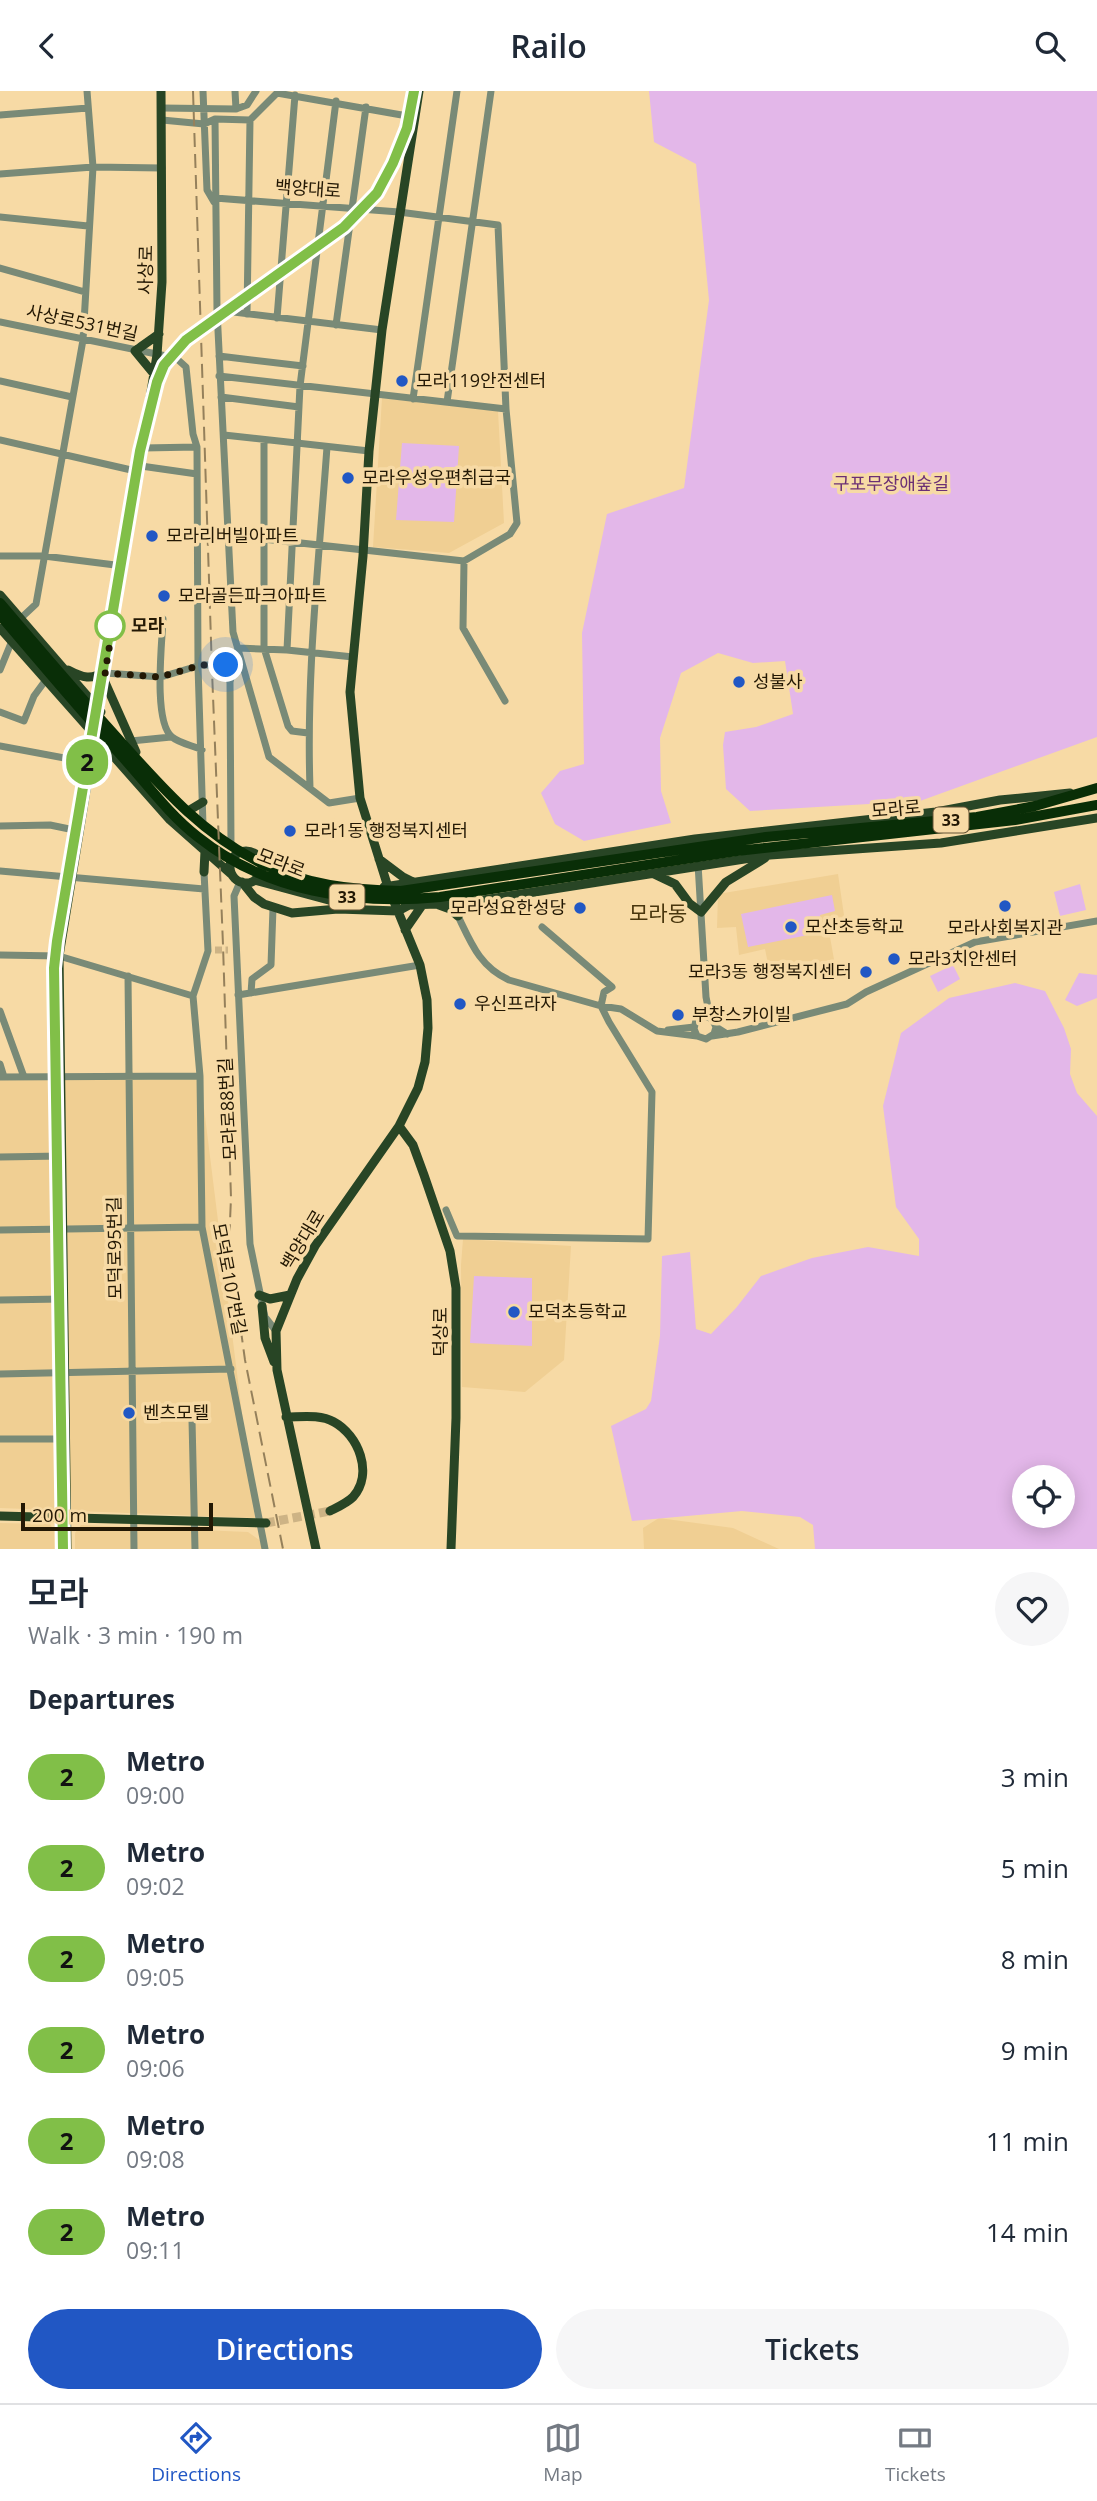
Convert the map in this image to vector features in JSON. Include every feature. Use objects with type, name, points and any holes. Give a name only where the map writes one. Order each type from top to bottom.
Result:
[{"type":"highway","name":"모라로","points":[[0,603],[101,720],[198,823],[215,837],[262,864],[325,885],[401,891],[679,849],[1015,820],[1097,805]]},
{"type":"highway","name":"모라로","points":[[0,615],[162,801],[197,837],[259,873],[319,893],[364,899],[440,897],[803,838],[977,817],[1035,806],[1097,788]]},
{"type":"main road","name":"사상로","points":[[67,1549],[59,956],[157,355],[162,282],[161,91]]},
{"type":"main road","name":"백양대로","points":[[316,1549],[277,1370],[275,1331],[314,1245],[399,1126],[418,1088],[425,1062],[428,1028],[427,1000],[420,965],[388,887],[360,798],[351,692],[364,551],[369,451],[382,330],[419,91]]},
{"type":"main road","points":[[154,375],[135,351],[159,334]]},
{"type":"main road","name":"모라로","points":[[0,595],[188,811],[239,852]]},
{"type":"main road","name":"모라로","points":[[0,628],[170,820],[232,874]]},
{"type":"main road","points":[[63,667],[82,678],[104,675],[136,752]]},
{"type":"main road","points":[[92,758],[106,750]]},
{"type":"main road","name":"모라로","points":[[260,860],[279,870],[316,880],[388,887],[695,839],[936,812],[1000,800],[1086,791]]},
{"type":"main road","points":[[188,811],[203,802]]},
{"type":"main road","name":"모라로","points":[[241,882],[254,897],[273,908],[292,913],[464,903],[769,855],[941,843],[1097,818]]},
{"type":"main road","points":[[204,872],[205,851]]},
{"type":"main road","points":[[239,852],[253,852],[260,860],[261,871],[255,880],[241,882],[232,874],[231,861],[239,852]]},
{"type":"main road","points":[[652,873],[675,884],[689,903],[701,912],[726,882],[769,855]]},
{"type":"main road","points":[[379,859],[415,883]]},
{"type":"main road","points":[[204,872],[217,860]]},
{"type":"main road","points":[[485,872],[496,878],[500,884],[500,895],[496,897]]},
{"type":"main road","name":"모라로","points":[[255,880],[336,902],[396,907]]},
{"type":"main road","points":[[434,903],[450,909],[458,916],[464,903]]},
{"type":"main road","points":[[405,930],[423,904]]},
{"type":"main road","name":"덕상로","points":[[399,1126],[412,1145],[424,1175],[450,1251],[456,1288],[457,1405],[451,1549]]},
{"type":"main road","points":[[259,1295],[270,1299],[290,1295]]},
{"type":"main road","points":[[262,1306],[265,1338],[277,1370]]},
{"type":"main road","points":[[286,1417],[312,1416],[332,1421],[350,1434],[360,1450],[361,1481],[354,1496],[330,1511]]},
{"type":"main road","points":[[0,1516],[263,1524]]},
{"type":"street","points":[[20,619],[36,604],[83,340],[93,167],[87,91]]},
{"type":"street","points":[[203,91],[207,190],[215,200]]},
{"type":"street","points":[[235,91],[236,109]]},
{"type":"street","points":[[162,108],[236,109],[247,105],[256,91]]},
{"type":"street","points":[[413,399],[457,91]]},
{"type":"street","points":[[447,402],[491,91]]},
{"type":"street","points":[[247,314],[250,120],[277,93],[336,101],[413,117]]},
{"type":"street","points":[[278,318],[295,95]]},
{"type":"street","points":[[288,650],[300,386],[336,101]]},
{"type":"street","points":[[0,115],[88,107]]},
{"type":"street","points":[[336,325],[366,107]]},
{"type":"street","points":[[162,120],[204,124],[215,119],[250,120]]},
{"type":"street","points":[[215,119],[219,376],[233,632],[269,757],[329,803],[360,798]]},
{"type":"street","points":[[0,174],[93,167],[162,168]]},
{"type":"street","name":"백양대로","points":[[215,200],[352,208],[474,222]]},
{"type":"street","points":[[0,218],[88,226]]},
{"type":"street","points":[[228,535],[464,561],[510,534],[517,523],[506,409],[498,225],[474,222]]},
{"type":"street","points":[[0,268],[85,292]]},
{"type":"street","points":[[217,310],[382,330]]},
{"type":"street","name":"사상로531번길","points":[[0,322],[176,358],[186,367],[193,434],[197,447]]},
{"type":"street","points":[[219,356],[303,366]]},
{"type":"street","points":[[219,376],[506,409]]},
{"type":"street","points":[[0,381],[72,397]]},
{"type":"street","points":[[221,397],[299,407]]},
{"type":"street","points":[[224,435],[369,451]]},
{"type":"street","points":[[0,440],[140,469],[197,474]]},
{"type":"street","points":[[264,440],[264,648],[288,726],[292,731],[308,733]]},
{"type":"street","points":[[143,448],[197,447],[198,666],[203,825]]},
{"type":"street","points":[[310,788],[308,733],[311,652],[327,447]]},
{"type":"street","points":[[0,556],[44,556],[123,566]]},
{"type":"street","points":[[464,561],[463,628],[505,701]]},
{"type":"street","points":[[163,619],[160,677],[163,722],[171,737]]},
{"type":"street","points":[[0,670],[11,643]]},
{"type":"street","points":[[237,648],[353,657]]},
{"type":"street","points":[[230,845],[230,682],[237,648]]},
{"type":"street","points":[[104,675],[160,677],[198,666],[226,665],[226,677],[230,682]]},
{"type":"street","points":[[0,712],[24,721],[34,695],[45,681]]},
{"type":"street","points":[[131,741],[171,737],[202,750]]},
{"type":"street","points":[[0,746],[92,758]]},
{"type":"street","points":[[0,826],[50,825],[79,831]]},
{"type":"street","points":[[695,839],[706,997],[710,1017],[716,1027],[727,1035]]},
{"type":"street","points":[[0,871],[204,889]]},
{"type":"street","points":[[0,955],[59,956],[193,996],[212,951],[204,872]]},
{"type":"street","name":"모라로88번길","points":[[241,882],[234,896],[232,950],[238,995],[250,1244],[265,1317],[275,1331]]},
{"type":"street","points":[[251,993],[252,979],[271,965],[273,908]]},
{"type":"street","points":[[458,916],[476,954],[495,974],[601,1006],[621,1009],[657,1031],[704,1039],[847,1004],[866,992],[975,942],[1097,921]]},
{"type":"street","points":[[446,1210],[457,1236],[648,1239],[652,1092],[601,1006],[604,992],[612,987],[542,927]]},
{"type":"street","points":[[238,995],[420,965]]},
{"type":"street","name":"모덕로95번길","points":[[128,976],[134,1549]]},
{"type":"street","name":"모덕로107번길","points":[[193,996],[200,1076],[202,1227],[263,1524],[265,1549]]},
{"type":"street","points":[[697,1036],[695,1022],[701,1017],[706,997]]},
{"type":"street","points":[[0,1011],[24,1077]]},
{"type":"street","points":[[701,1017],[710,1017]]},
{"type":"street","points":[[657,1031],[694,1027]]},
{"type":"street","points":[[712,1036],[716,1027]]},
{"type":"street","points":[[0,1064],[2,1077],[200,1076]]},
{"type":"street","points":[[0,1157],[62,1156]]},
{"type":"street","points":[[0,1230],[202,1227]]},
{"type":"street","points":[[0,1300],[64,1299]]},
{"type":"street","points":[[0,1374],[231,1369]]},
{"type":"street","points":[[192,1420],[195,1549]]},
{"type":"street","points":[[0,1439],[65,1439]]},
{"type":"shaded area","points":[[382,398],[498,411],[504,523],[449,553],[373,547]]},
{"type":"shaded area","name":"모산초등학교","points":[[838,874],[846,929],[830,937],[835,965],[771,979],[765,949],[739,955],[736,927],[717,928],[718,894]]},
{"type":"shaded area","points":[[0,1064],[4,1077],[200,1076],[255,1518],[0,1508]]},
{"type":"shaded area","name":"모덕초등학교","points":[[463,1239],[571,1246],[564,1360],[525,1392],[462,1387]]},
{"type":"shaded area","points":[[659,1518],[733,1528],[779,1549],[644,1549],[643,1528]]},
{"type":"shaded area","points":[[0,1523],[50,1524],[54,1530],[54,1549],[0,1549]]},
{"type":"shaded area","points":[[81,1525],[248,1532],[262,1542],[263,1549],[75,1549],[75,1533]]},
{"type":"green space","name":"구포무장애숲길","points":[[649,91],[1097,91],[1097,737],[920,801],[750,811],[726,789],[723,745],[725,732],[756,727],[793,714],[785,661],[753,663],[718,653],[681,673],[660,738],[661,791],[671,823],[584,841],[555,824],[541,793],[560,771],[584,764],[582,633],[607,514],[684,488],[709,300],[696,164],[654,142]]},
{"type":"green space","points":[[402,443],[459,446],[454,522],[396,520]]},
{"type":"green space","points":[[1080,884],[1086,910],[1060,916],[1054,892]]},
{"type":"green space","points":[[832,895],[835,911],[820,915],[823,932],[748,947],[741,914]]},
{"type":"green space","points":[[953,965],[960,979],[938,992],[930,976]]},
{"type":"green space","points":[[1079,973],[1097,975],[1097,998],[1077,1006],[1065,1000]]},
{"type":"green space","points":[[1015,983],[1045,991],[1064,1028],[1071,1049],[1070,1074],[1077,1093],[1097,1116],[1097,1549],[815,1549],[813,1525],[800,1517],[742,1511],[632,1521],[611,1426],[646,1409],[651,1401],[660,1336],[662,1256],[690,1252],[696,1329],[711,1334],[761,1276],[812,1258],[868,1247],[919,1256],[919,1239],[896,1207],[883,1106],[901,1033],[949,998]]},
{"type":"green space","points":[[474,1276],[532,1278],[532,1346],[470,1343]]},
{"type":"tunnel","points":[[215,950],[228,950]]},
{"type":"tunnel","points":[[266,1523],[330,1511]]},
{"type":"railway","points":[[193,91],[231,1198],[229,1244],[245,1360],[283,1549]]},
{"type":"metro line","name":"2","points":[[63,1549],[54,968],[140,451],[151,403],[164,365],[186,340],[344,227],[377,193],[407,128],[414,91]]},
{"type":"place","name":"모라119안전센터","points":[[402,381]]},
{"type":"place","name":"모라우성우편취급국","points":[[348,478]]},
{"type":"place","name":"모라리버빌아파트","points":[[152,536]]},
{"type":"place","name":"모라골든파크아파트","points":[[164,596]]},
{"type":"place","name":"모라","points":[[110,626]]},
{"type":"place","name":"성불사","points":[[739,682]]},
{"type":"place","name":"모라1동 행정복지센터","points":[[290,831]]},
{"type":"place","name":"모라사회복지관","points":[[1005,906]]},
{"type":"place","name":"모라성요한성당","points":[[580,908]]},
{"type":"place","name":"모산초등학교","points":[[791,927]]},
{"type":"place","name":"모라3치안센터","points":[[894,959]]},
{"type":"place","name":"모라3동 행정복지센터","points":[[866,972]]},
{"type":"place","name":"우신프라자","points":[[460,1004]]},
{"type":"place","name":"부창스카이빌","points":[[678,1015]]},
{"type":"place","name":"모덕초등학교","points":[[514,1312]]},
{"type":"place","name":"벤츠모텔","points":[[129,1413]]},
{"type":"district","name":"모라동","points":[[658,914]]},
{"type":"route","points":[[110,626],[114,619],[105,673],[160,677],[201,665],[226,665]]}]
